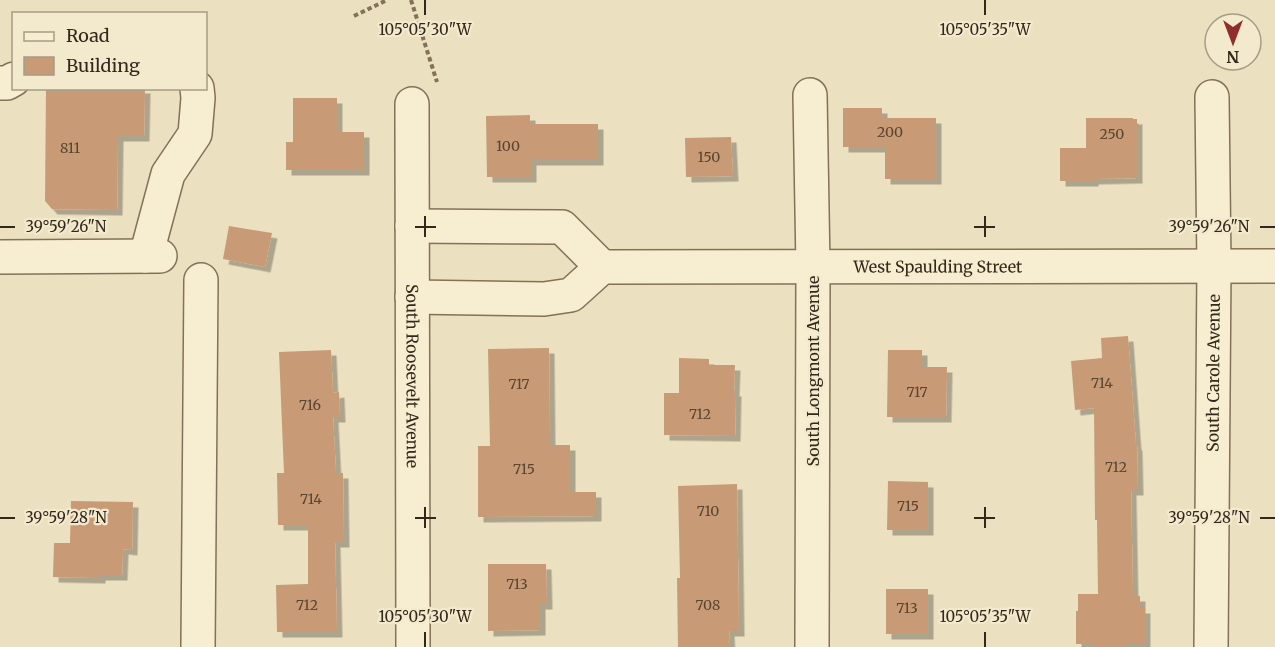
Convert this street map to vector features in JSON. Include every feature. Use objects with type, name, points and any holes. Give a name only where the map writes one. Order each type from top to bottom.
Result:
[{"type":"street","points":[[0,257],[153,256],[168,174],[195,134],[197,90]]},
{"type":"street","name":"South Longmont Avenue","points":[[810,95],[813,267],[812,647]]},
{"type":"street","name":"South Carole Avenue","points":[[1211,647],[1214,266],[1212,97]]},
{"type":"street","name":"South Roosevelt Avenue","points":[[412,104],[413,647]]},
{"type":"street","points":[[412,226],[562,227],[602,267],[571,295],[544,299],[412,297]]},
{"type":"street","name":"West Spaulding Street","points":[[602,267],[1275,266]]},
{"type":"street","points":[[198,647],[201,280]]},
{"type":"path","points":[[354,16],[387,0]]},
{"type":"path","points":[[411,0],[438,84],[412,104]]},
{"type":"building","points":[[46,90],[145,90],[144,136],[118,136],[117,210],[52,209],[45,201]]},
{"type":"building","points":[[293,98],[337,98],[337,132],[364,132],[364,170],[286,170],[286,142],[293,142]]},
{"type":"building","points":[[843,108],[882,108],[882,118],[936,118],[936,179],[885,179],[885,147],[843,147]]},
{"type":"building","points":[[530,115],[530,124],[598,124],[598,160],[531,160],[531,177],[487,177],[486,116]]},
{"type":"building","points":[[1086,118],[1137,119],[1137,178],[1060,181],[1060,148],[1086,148]]},
{"type":"building","points":[[731,137],[733,176],[686,177],[685,138]]},
{"type":"building","points":[[229,226],[272,233],[265,267],[223,259]]},
{"type":"building","points":[[1128,336],[1137,445],[1138,490],[1131,490],[1133,596],[1140,596],[1140,608],[1145,608],[1145,643],[1126,643],[1126,647],[1093,647],[1093,644],[1076,644],[1076,611],[1078,611],[1078,594],[1098,594],[1094,408],[1075,410],[1071,361],[1102,358],[1101,338]]},
{"type":"building","points":[[549,348],[550,445],[570,445],[570,492],[596,492],[596,516],[478,517],[478,446],[490,446],[488,349]]},
{"type":"building","points":[[331,350],[333,393],[339,392],[340,417],[333,417],[336,473],[343,473],[344,542],[335,542],[337,632],[277,632],[276,585],[308,584],[308,525],[278,525],[277,473],[284,473],[279,352]]},
{"type":"building","points":[[888,350],[922,350],[922,367],[947,367],[946,417],[887,417]]},
{"type":"building","points":[[679,358],[709,359],[709,365],[735,365],[735,436],[664,435],[664,393],[679,393]]},
{"type":"building","points":[[888,481],[928,482],[928,530],[887,530]]},
{"type":"building","points":[[737,484],[739,631],[729,631],[730,647],[678,647],[677,578],[680,578],[678,486]]},
{"type":"building","points":[[71,501],[133,502],[132,550],[123,549],[122,575],[100,575],[100,578],[53,577],[54,543],[70,543]]},
{"type":"building","points":[[488,564],[546,564],[547,604],[540,604],[540,630],[488,631]]},
{"type":"building","points":[[886,589],[928,589],[928,634],[886,634]]}]
